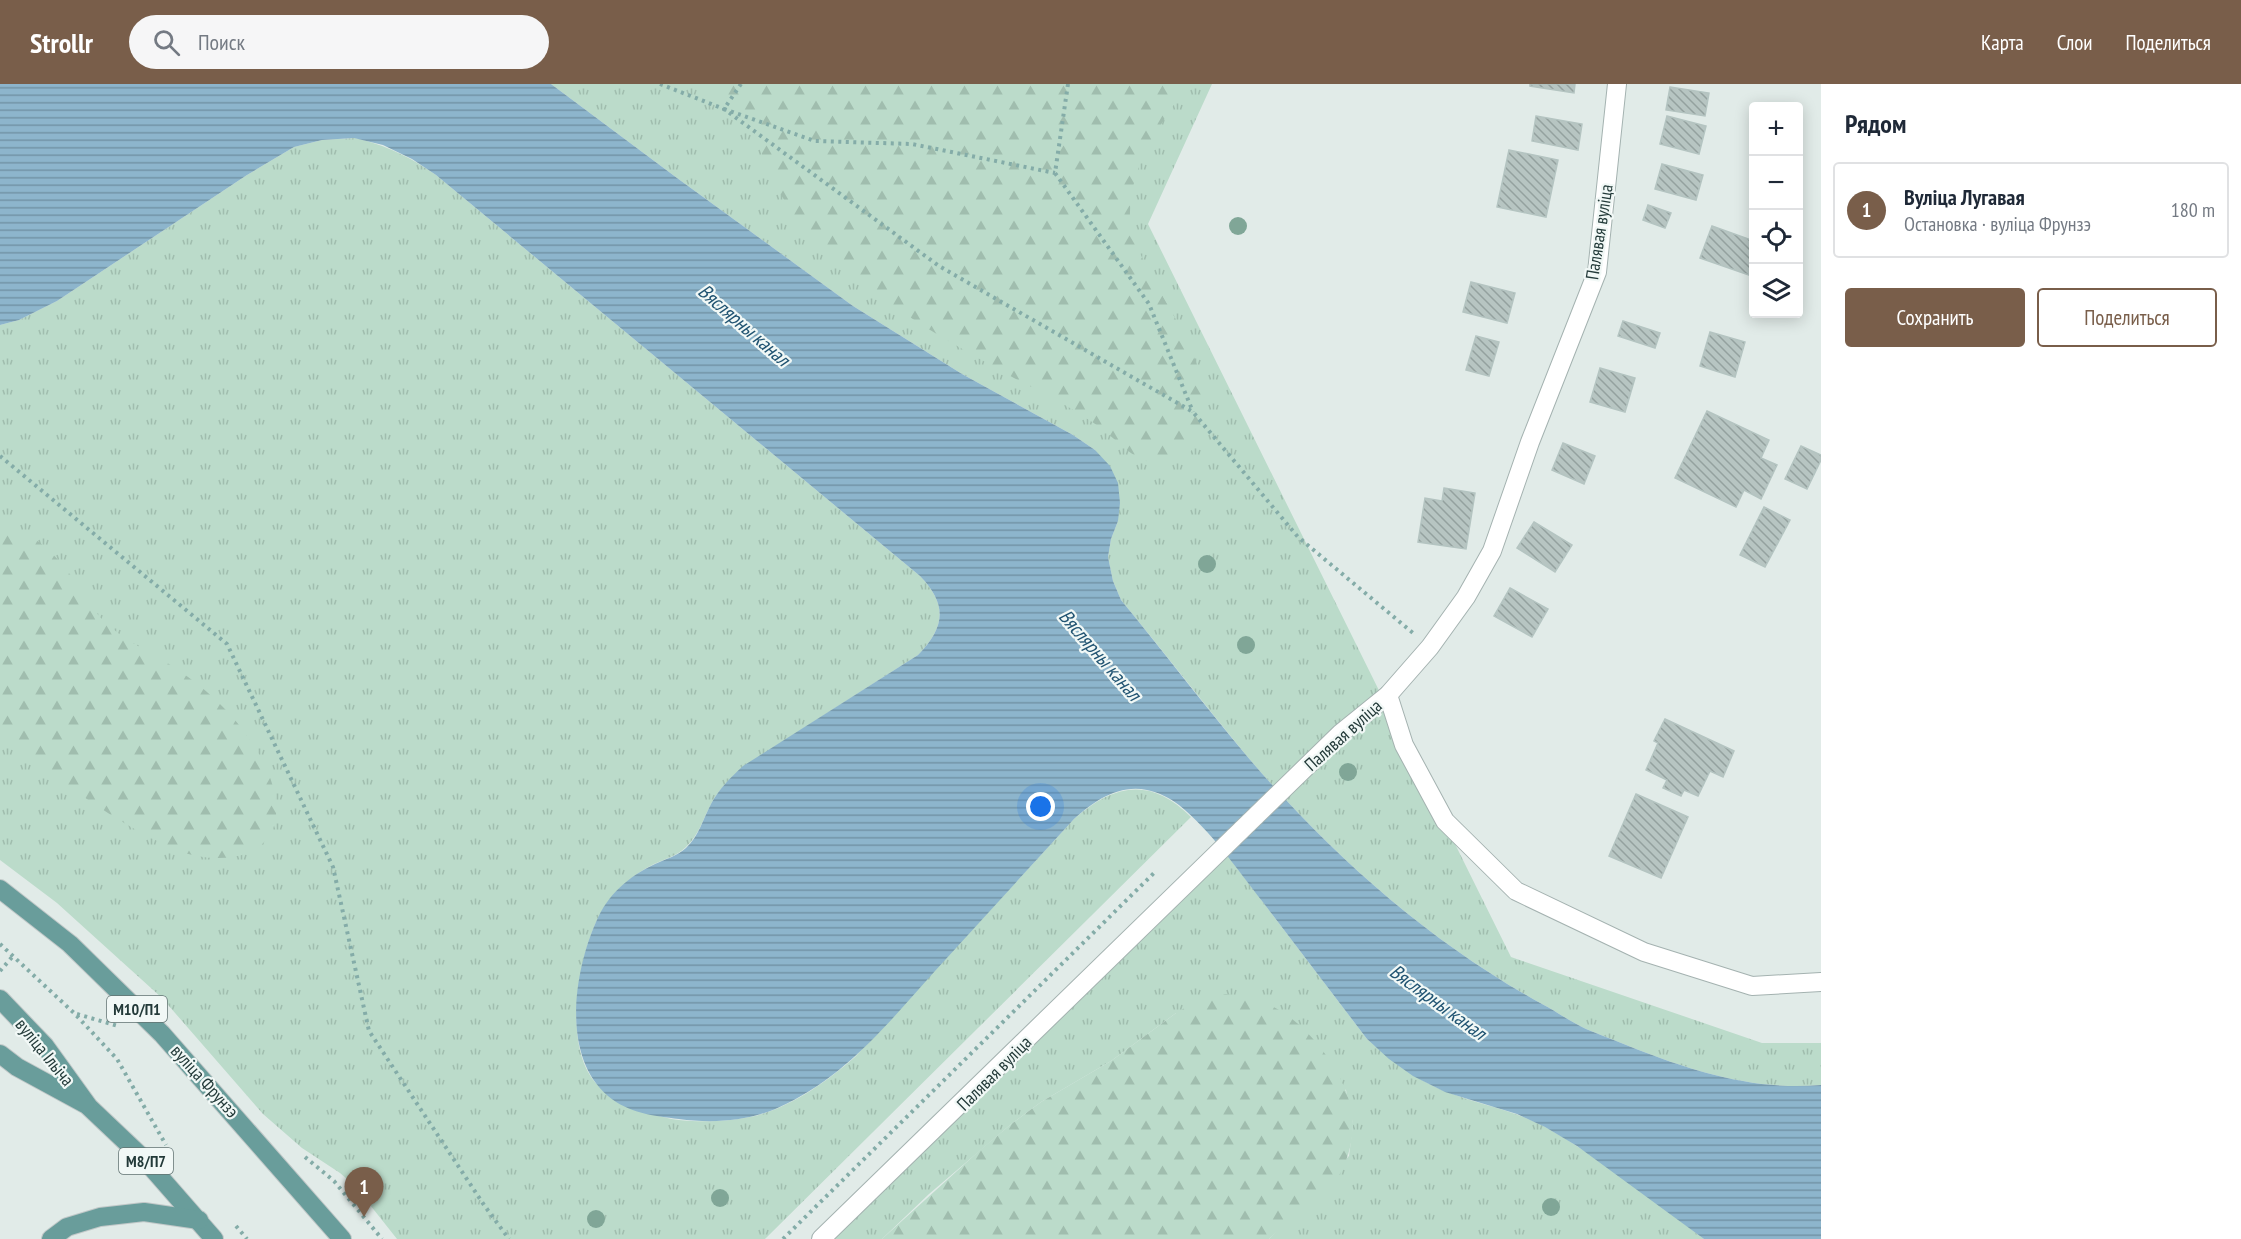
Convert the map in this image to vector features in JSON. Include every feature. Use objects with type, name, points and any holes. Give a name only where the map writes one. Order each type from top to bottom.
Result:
[{"type":"main road","name":"вуліца Фрунзэ","points":[[0,889],[70,944],[162,1034],[342,1239]]},
{"type":"main road","name":"вуліца Ільіча","points":[[0,999],[45,1046],[89,1107],[145,1160],[214,1239]]},
{"type":"main road","name":"вуліца Ільіча","points":[[0,1054],[17,1067],[89,1107]]},
{"type":"main road","points":[[51,1239],[67,1227],[100,1217],[144,1212],[199,1220]]},
{"type":"street","name":"Палявая вуліца","points":[[821,1239],[950,1116],[1341,733],[1388,695],[1430,647],[1466,597],[1492,551],[1530,442],[1597,272],[1617,84]]},
{"type":"street","points":[[1388,695],[1404,745],[1445,821],[1516,891],[1644,952],[1752,986],[1821,982]]},
{"type":"path","points":[[660,84],[724,110],[815,141],[912,144],[1055,173],[1149,304],[1193,412],[1298,537],[1430,647]]},
{"type":"path","points":[[724,110],[741,84]]},
{"type":"path","points":[[1055,173],[1068,84]]},
{"type":"path","points":[[724,110],[939,266],[1193,412]]},
{"type":"path","points":[[0,456],[227,644],[333,867],[369,1031],[477,1195],[509,1239]]},
{"type":"path","points":[[783,1239],[1156,871]]},
{"type":"path","points":[[0,944],[74,1013],[117,1059],[165,1144],[173,1153]]},
{"type":"path","points":[[0,971],[13,956]]},
{"type":"path","points":[[74,1013],[124,1028]]},
{"type":"path","points":[[334,1180],[382,1239]]},
{"type":"path","points":[[232,1222],[247,1239]]},
{"type":"green space","points":[[551,84],[1212,84],[1148,224],[1511,957],[1762,1043],[1821,1043],[1821,1085],[1774,1085],[1727,1078],[1681,1065],[1598,1034],[1500,980],[1421,924],[1347,861],[1278,792],[1121,600],[1113,581],[1108,557],[1111,539],[1118,521],[1095,450],[1073,435],[962,374],[853,306]]},
{"type":"green space","points":[[699,84],[1186,84],[1151,141],[1140,164],[1133,187],[1130,220],[1133,236],[1149,272],[1183,332],[1201,376],[1205,399],[1204,421],[1193,448],[1184,457],[1166,464],[1145,461],[1082,415],[941,336],[868,288],[826,252],[794,214],[768,171],[753,132],[743,116],[724,96]]},
{"type":"green space","points":[[355,138],[397,152],[436,175],[920,576],[939,606],[940,616],[934,635],[918,655],[743,767],[718,793],[698,832],[686,847],[637,874],[608,902],[590,937],[579,981],[577,1004],[580,1050],[587,1070],[598,1085],[653,1114],[686,1121],[752,1117],[787,1104],[822,1083],[855,1057],[1074,819],[1089,807],[1118,792],[1147,790],[1176,804],[1191,817],[765,1239],[397,1239],[355,1186],[340,1173],[302,1148],[263,1114],[162,998],[57,903],[0,860],[0,325],[19,320],[57,301],[247,175],[294,147],[322,140]]},
{"type":"green space","points":[[0,526],[26,534],[49,551],[77,584],[98,615],[111,627],[200,686],[242,728],[262,760],[275,794],[276,818],[273,829],[260,846],[240,856],[222,858],[203,857],[177,850],[107,812],[63,782],[0,733]]},
{"type":"green space","points":[[1224,851],[1367,1039],[1385,1055],[1415,1076],[1436,1087],[1459,1097],[1510,1112],[1547,1128],[1607,1167],[1704,1239],[1269,1239],[1349,1156],[1353,1124],[1346,1090],[1176,1013],[1111,1061],[1041,1102],[1010,1125],[929,1194],[882,1239],[832,1239]]},
{"type":"green space","points":[[1226,994],[1273,1007],[1292,1019],[1330,1060],[1347,1093],[1352,1110],[1353,1126],[1350,1147],[1337,1179],[1323,1197],[1269,1239],[882,1239],[979,1151],[1041,1102],[1111,1061],[1176,1013],[1202,998]]},
{"type":"water","name":"Вяслярны канал","points":[[0,84],[551,84],[853,306],[962,374],[1073,435],[1095,450],[1110,466],[1118,483],[1120,503],[1118,521],[1111,539],[1108,557],[1113,581],[1121,600],[1278,792],[1347,861],[1421,924],[1500,980],[1598,1034],[1681,1065],[1727,1078],[1774,1085],[1821,1085],[1821,1239],[1704,1239],[1577,1146],[1545,1127],[1517,1114],[1445,1092],[1413,1076],[1367,1039],[1233,863],[1202,826],[1175,802],[1147,790],[1116,792],[1089,806],[1074,819],[867,1045],[829,1078],[808,1092],[773,1110],[747,1118],[720,1121],[651,1115],[616,1102],[593,1079],[583,1059],[576,1013],[578,988],[588,942],[606,903],[620,887],[636,875],[686,848],[698,833],[718,793],[743,766],[918,655],[934,635],[940,616],[939,606],[929,587],[920,576],[436,175],[412,159],[383,145],[354,138],[322,140],[294,147],[247,175],[57,301],[19,320],[0,325]]},
{"type":"building","points":[[1530,84],[1575,84],[1574,93],[1530,86]]},
{"type":"building","points":[[1670,87],[1709,93],[1705,116],[1666,110]]},
{"type":"building","points":[[1536,116],[1582,124],[1578,150],[1532,141]]},
{"type":"building","points":[[1667,116],[1706,126],[1699,154],[1660,144]]},
{"type":"building","points":[[1509,150],[1558,160],[1546,217],[1497,207]]},
{"type":"building","points":[[1662,164],[1703,175],[1696,200],[1655,189]]},
{"type":"building","points":[[1648,205],[1671,213],[1665,228],[1643,220]]},
{"type":"building","points":[[1712,226],[1749,239],[1749,275],[1700,258]]},
{"type":"building","points":[[1471,282],[1515,293],[1507,323],[1463,312]]},
{"type":"building","points":[[1623,321],[1660,333],[1655,348],[1618,336]]},
{"type":"building","points":[[1710,332],[1745,342],[1735,377],[1700,366]]},
{"type":"building","points":[[1476,336],[1499,342],[1489,376],[1466,370]]},
{"type":"building","points":[[1600,368],[1635,378],[1625,412],[1590,402]]},
{"type":"building","points":[[1707,411],[1769,440],[1761,458],[1777,465],[1761,499],[1744,490],[1736,507],[1675,478]]},
{"type":"building","points":[[1563,443],[1595,456],[1584,484],[1552,470]]},
{"type":"building","points":[[1801,446],[1821,455],[1821,460],[1807,489],[1785,479]]},
{"type":"building","points":[[1444,488],[1475,493],[1466,549],[1418,542],[1425,498],[1442,501]]},
{"type":"building","points":[[1764,507],[1790,520],[1765,567],[1740,555]]},
{"type":"building","points":[[1534,522],[1572,545],[1555,572],[1517,548]]},
{"type":"building","points":[[1510,588],[1548,609],[1532,637],[1494,616]]},
{"type":"building","points":[[1665,719],[1734,751],[1723,777],[1710,771],[1698,796],[1684,790],[1681,796],[1663,788],[1667,780],[1646,770],[1658,743],[1654,741]]},
{"type":"building","points":[[1636,794],[1688,817],[1661,878],[1609,856]]},
{"type":"place","name":"Вуліца Лугавая","points":[[364,1217]]}]
